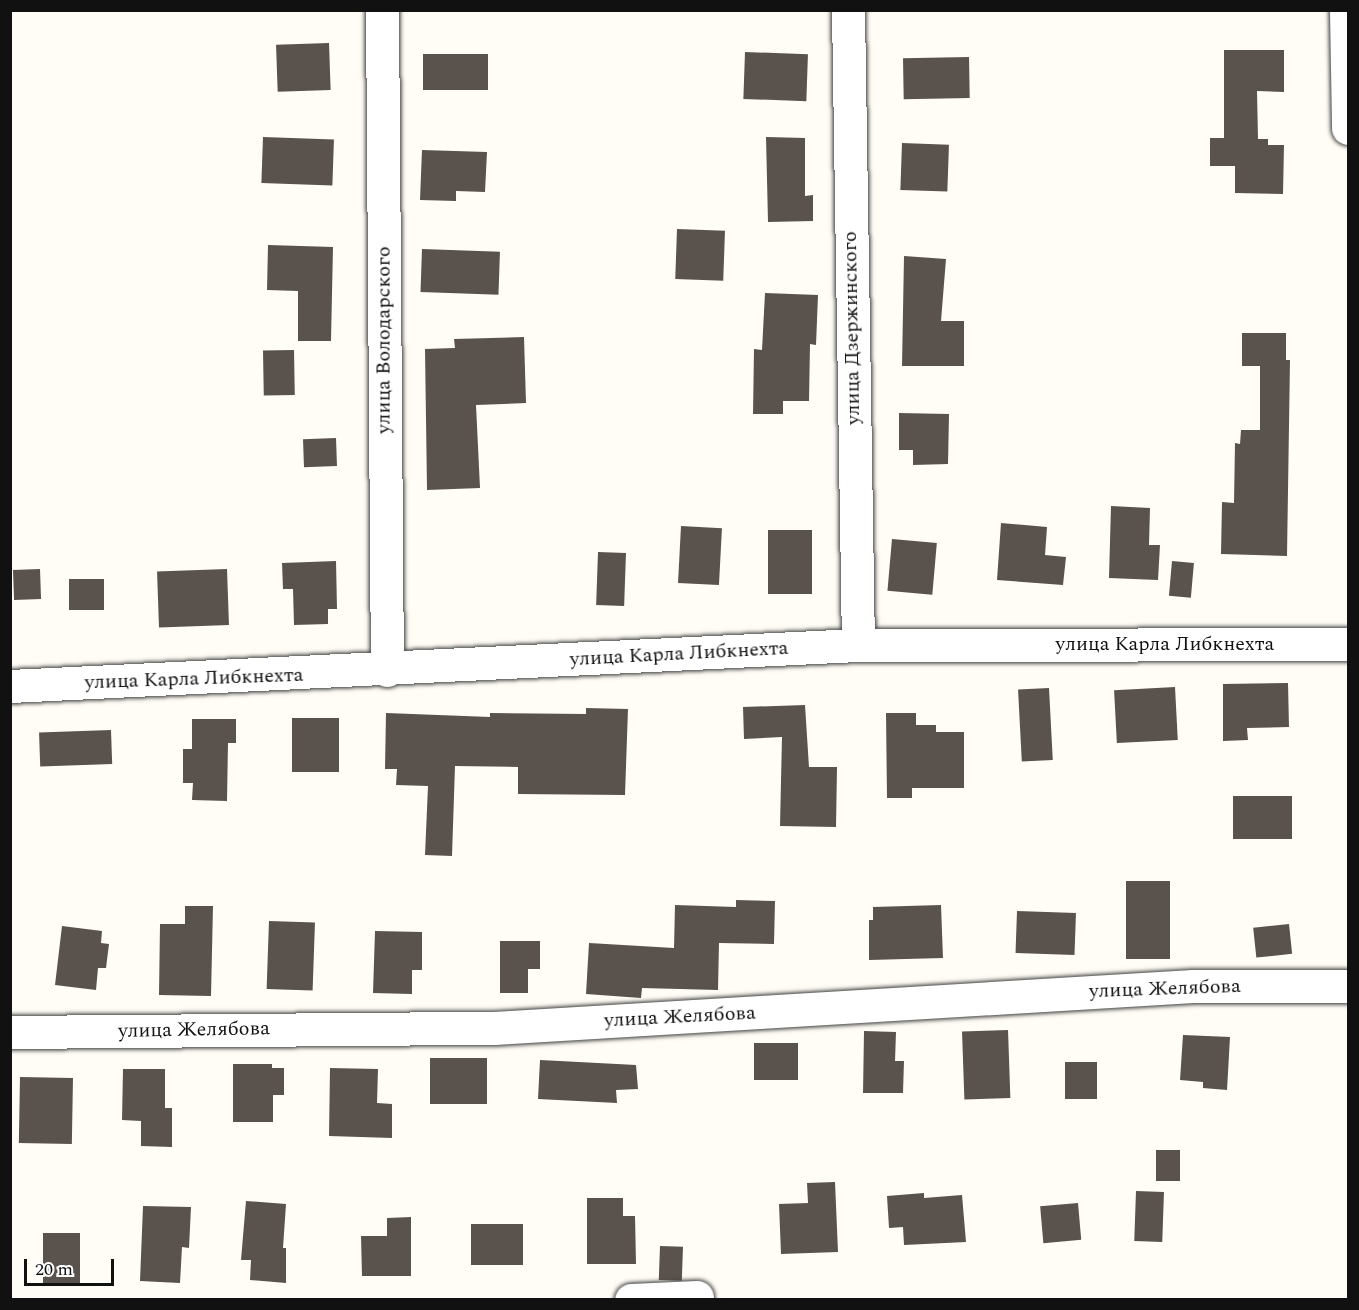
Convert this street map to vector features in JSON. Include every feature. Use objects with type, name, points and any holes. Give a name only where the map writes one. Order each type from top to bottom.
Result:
[{"type":"street","name":"улица Володарского","points":[[382,10],[387,670]]},
{"type":"street","name":"улица Дзержинского","points":[[848,10],[858,645]]},
{"type":"street","points":[[1346,10],[1348,128]]},
{"type":"street","name":"улица Карла Либкнехта","points":[[10,686],[387,670],[858,645],[1348,644]]},
{"type":"street","name":"улица Желябова","points":[[10,1032],[494,1028],[1192,986],[1348,986]]},
{"type":"street","points":[[632,1299],[697,1297]]},
{"type":"building","points":[[329,43],[331,90],[278,92],[276,45]]},
{"type":"building","points":[[1224,50],[1284,50],[1284,92],[1257,91],[1258,139],[1268,139],[1268,145],[1284,145],[1283,194],[1235,193],[1235,166],[1210,166],[1210,138],[1224,138]]},
{"type":"building","points":[[745,52],[808,54],[806,101],[743,99]]},
{"type":"building","points":[[423,54],[488,54],[488,90],[423,90]]},
{"type":"building","points":[[969,57],[970,98],[904,99],[903,58]]},
{"type":"building","points":[[263,137],[334,139],[332,185],[261,183]]},
{"type":"building","points":[[766,137],[805,138],[805,196],[813,195],[813,221],[768,222]]},
{"type":"building","points":[[902,143],[949,145],[947,192],[900,190]]},
{"type":"building","points":[[422,150],[487,152],[485,192],[456,191],[456,201],[420,200]]},
{"type":"building","points":[[677,229],[725,231],[723,281],[675,279]]},
{"type":"building","points":[[268,245],[333,247],[331,341],[298,341],[298,291],[267,290]]},
{"type":"building","points":[[422,249],[500,252],[498,295],[420,292]]},
{"type":"building","points":[[904,256],[946,259],[941,321],[964,321],[964,366],[902,366]]},
{"type":"building","points":[[765,293],[818,295],[816,345],[810,344],[809,401],[783,401],[783,414],[753,414],[754,349],[762,350]]},
{"type":"building","points":[[1242,333],[1286,333],[1286,360],[1290,360],[1287,556],[1221,554],[1222,502],[1234,503],[1235,443],[1240,444],[1241,430],[1260,430],[1260,366],[1242,366]]},
{"type":"building","points":[[524,337],[526,403],[476,405],[480,488],[427,490],[425,349],[455,348],[454,339]]},
{"type":"building","points":[[294,350],[295,395],[264,396],[263,351]]},
{"type":"building","points":[[899,413],[949,414],[948,464],[913,465],[913,450],[899,450]]},
{"type":"building","points":[[336,438],[337,466],[304,467],[303,439]]},
{"type":"building","points":[[1111,506],[1150,508],[1149,545],[1160,545],[1158,580],[1109,578]]},
{"type":"building","points":[[1001,523],[1047,527],[1045,555],[1066,557],[1063,585],[997,580]]},
{"type":"building","points":[[681,526],[722,528],[719,585],[678,583]]},
{"type":"building","points":[[768,530],[812,530],[812,594],[768,594]]},
{"type":"building","points":[[892,539],[937,543],[932,595],[887,591]]},
{"type":"building","points":[[598,552],[626,553],[624,606],[596,605]]},
{"type":"building","points":[[336,561],[337,609],[328,609],[328,624],[294,625],[293,589],[283,589],[282,563]]},
{"type":"building","points":[[1172,561],[1194,563],[1191,598],[1169,596]]},
{"type":"building","points":[[40,569],[41,599],[14,600],[13,570]]},
{"type":"building","points":[[227,569],[229,625],[159,627],[157,571]]},
{"type":"building","points":[[69,579],[104,579],[104,610],[69,610]]},
{"type":"building","points":[[1288,683],[1289,727],[1247,728],[1248,740],[1223,741],[1223,684]]},
{"type":"building","points":[[1175,687],[1178,740],[1117,743],[1114,690]]},
{"type":"building","points":[[1049,688],[1053,760],[1022,762],[1018,690]]},
{"type":"building","points":[[805,705],[809,767],[837,767],[836,827],[780,826],[782,737],[744,739],[743,707]]},
{"type":"building","points":[[586,708],[628,709],[625,795],[518,794],[518,767],[455,766],[452,856],[425,855],[428,786],[396,785],[397,769],[385,769],[386,713],[490,717],[490,713],[586,714]]},
{"type":"building","points":[[886,713],[916,713],[916,725],[936,725],[936,732],[964,732],[964,788],[912,788],[912,798],[887,798]]},
{"type":"building","points":[[292,718],[339,718],[339,772],[292,772]]},
{"type":"building","points":[[192,719],[236,719],[236,743],[228,743],[227,801],[192,800],[193,783],[183,783],[183,749],[192,749]]},
{"type":"building","points":[[111,730],[112,764],[40,766],[39,733]]},
{"type":"building","points":[[1233,796],[1292,796],[1292,839],[1233,839]]},
{"type":"building","points":[[1126,881],[1170,881],[1170,959],[1126,959]]},
{"type":"building","points":[[736,900],[775,901],[774,944],[719,943],[718,990],[642,988],[641,998],[586,994],[589,943],[674,948],[675,905],[736,907]]},
{"type":"building","points":[[941,905],[943,958],[869,960],[869,920],[873,920],[873,907]]},
{"type":"building","points":[[185,906],[213,906],[211,996],[159,995],[160,924],[185,924]]},
{"type":"building","points":[[1017,911],[1076,913],[1074,955],[1016,953]]},
{"type":"building","points":[[269,921],[315,923],[313,991],[267,989]]},
{"type":"building","points":[[1289,924],[1292,954],[1256,958],[1253,928]]},
{"type":"building","points":[[62,926],[102,931],[101,943],[109,944],[106,968],[98,968],[96,990],[55,985]]},
{"type":"building","points":[[375,931],[422,932],[422,970],[412,970],[412,994],[373,993]]},
{"type":"building","points":[[500,941],[540,941],[540,969],[528,969],[528,993],[500,993]]},
{"type":"building","points":[[1008,1030],[1010,1098],[964,1100],[962,1032]]},
{"type":"building","points":[[864,1031],[896,1032],[895,1061],[904,1061],[903,1093],[863,1093]]},
{"type":"building","points":[[1183,1035],[1230,1037],[1227,1090],[1203,1088],[1203,1082],[1180,1080]]},
{"type":"building","points":[[754,1043],[798,1043],[798,1080],[754,1080]]},
{"type":"building","points":[[430,1058],[487,1058],[487,1104],[430,1104]]},
{"type":"building","points":[[540,1060],[636,1065],[638,1089],[616,1090],[617,1103],[538,1099]]},
{"type":"building","points":[[1065,1062],[1097,1062],[1097,1099],[1065,1099]]},
{"type":"building","points":[[233,1064],[272,1064],[272,1068],[284,1068],[284,1095],[273,1095],[273,1122],[233,1122]]},
{"type":"building","points":[[330,1068],[378,1069],[377,1103],[392,1104],[392,1138],[329,1136]]},
{"type":"building","points":[[123,1069],[165,1069],[165,1108],[172,1108],[172,1147],[141,1146],[141,1121],[122,1120]]},
{"type":"building","points":[[20,1077],[73,1078],[72,1144],[19,1143]]},
{"type":"building","points":[[1156,1150],[1180,1150],[1180,1181],[1156,1181]]},
{"type":"building","points":[[835,1182],[838,1252],[781,1254],[779,1204],[808,1203],[807,1183]]},
{"type":"building","points":[[1136,1191],[1164,1192],[1162,1242],[1134,1241]]},
{"type":"building","points":[[924,1193],[924,1198],[962,1195],[966,1242],[904,1245],[903,1227],[889,1228],[887,1196]]},
{"type":"building","points":[[587,1198],[623,1198],[623,1216],[635,1216],[636,1264],[587,1264]]},
{"type":"building","points":[[246,1201],[286,1204],[283,1248],[286,1248],[286,1283],[250,1280],[251,1260],[241,1260]]},
{"type":"building","points":[[1078,1203],[1081,1240],[1043,1243],[1040,1206]]},
{"type":"building","points":[[143,1206],[191,1207],[189,1248],[182,1247],[180,1283],[140,1281]]},
{"type":"building","points":[[411,1217],[411,1276],[362,1276],[361,1236],[387,1236],[387,1218]]},
{"type":"building","points":[[471,1224],[523,1224],[523,1265],[471,1265]]},
{"type":"building","points":[[43,1233],[80,1233],[80,1285],[43,1285]]},
{"type":"building","points":[[660,1246],[683,1247],[682,1281],[659,1280]]}]
